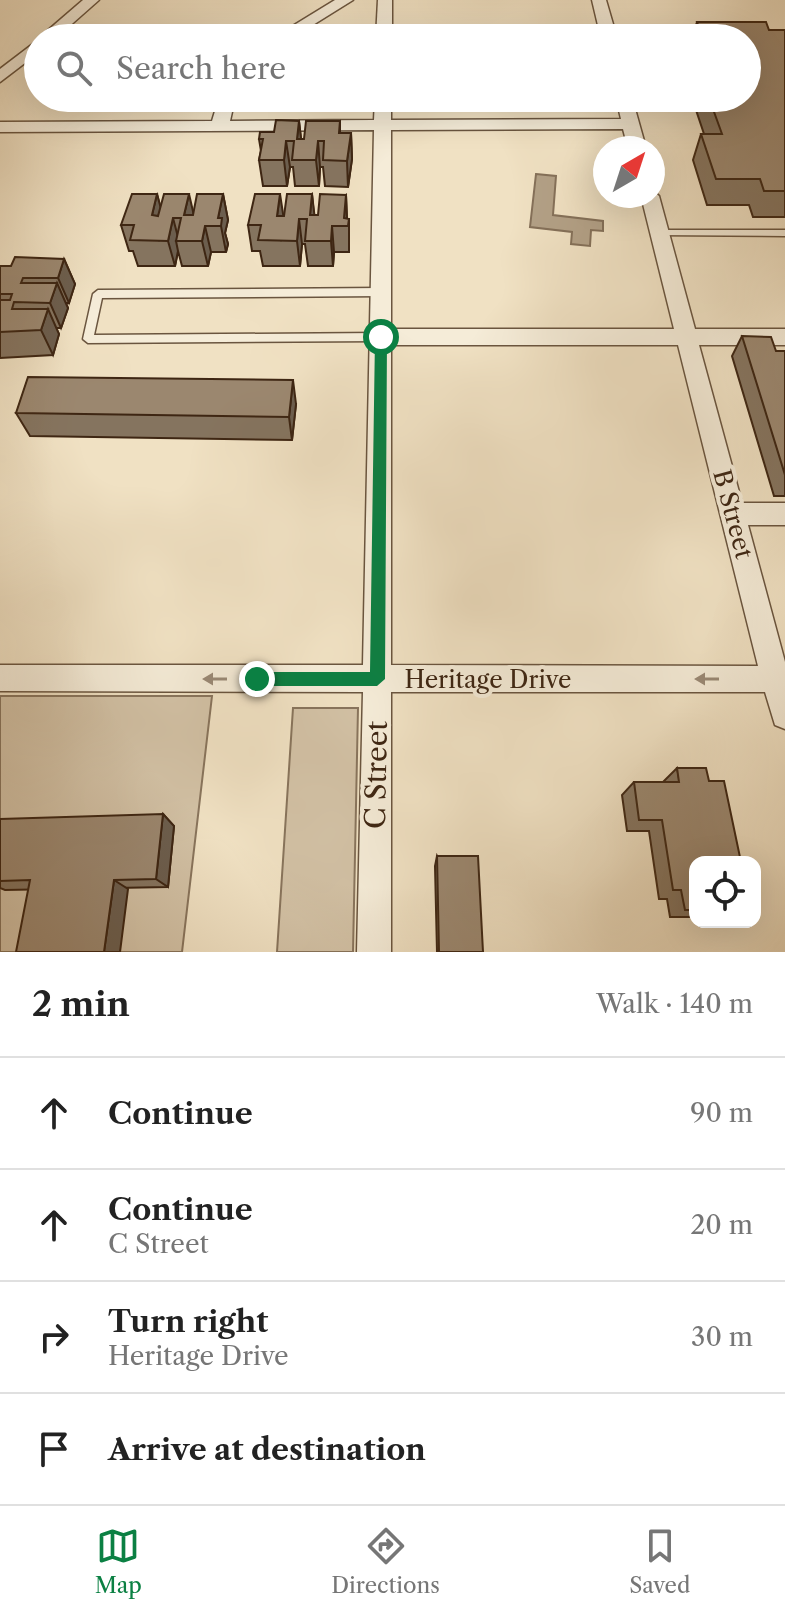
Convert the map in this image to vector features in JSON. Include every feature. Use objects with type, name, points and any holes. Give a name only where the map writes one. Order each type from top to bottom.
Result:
[{"type":"street","points":[[64,24],[92,0]]},
{"type":"street","points":[[305,24],[346,0]]},
{"type":"street","points":[[384,24],[385,0]]},
{"type":"street","points":[[599,0],[605,24]]},
{"type":"street","points":[[0,77],[24,57]]},
{"type":"street","points":[[220,124],[223,112]]},
{"type":"street","name":"C Street","points":[[374,952],[383,112]]},
{"type":"street","points":[[628,112],[634,136]]},
{"type":"street","points":[[0,113],[8,127],[631,124]]},
{"type":"street","name":"B Street","points":[[653,208],[677,329],[780,679],[785,715]]},
{"type":"street","points":[[381,337],[677,329],[785,337]]},
{"type":"street","points":[[733,514],[785,514]]},
{"type":"street","name":"Heritage Drive","points":[[0,678],[780,679]]},
{"type":"lane","points":[[659,233],[785,233]]},
{"type":"lane","points":[[381,337],[88,339],[98,294],[382,292]]},
{"type":"shaded area","points":[[536,174],[556,176],[553,215],[603,221],[603,231],[591,230],[590,246],[571,244],[572,232],[530,227]]},
{"type":"shaded area","points":[[0,696],[212,696],[182,952],[0,952]]},
{"type":"shaded area","points":[[293,708],[358,708],[353,952],[277,952]]},
{"type":"building","points":[[766,22],[769,30],[785,30],[785,191],[764,191],[760,179],[716,179],[701,134],[722,134],[714,112],[761,112],[761,24],[698,24]]},
{"type":"building","points":[[276,120],[299,121],[297,139],[304,139],[306,121],[340,121],[339,133],[351,133],[347,161],[323,160],[324,141],[318,141],[316,160],[292,160],[294,141],[286,141],[284,160],[259,160],[263,139],[259,139],[260,132],[274,132]]},
{"type":"building","points":[[132,194],[157,194],[152,215],[158,216],[164,194],[189,194],[184,215],[193,215],[197,194],[223,194],[218,218],[222,218],[221,226],[205,226],[202,241],[176,241],[181,218],[173,218],[168,241],[130,240],[134,225],[121,225]]},
{"type":"building","points":[[255,194],[280,194],[277,216],[284,216],[287,194],[312,194],[310,215],[318,215],[320,194],[346,195],[344,218],[349,219],[348,226],[332,226],[331,241],[305,241],[307,219],[299,219],[297,241],[258,240],[261,225],[248,225]]},
{"type":"building","points":[[15,257],[64,259],[58,278],[23,278],[21,283],[57,283],[50,303],[14,302],[12,309],[48,309],[41,330],[0,332],[0,300],[10,300],[12,294],[0,294],[0,266],[11,266]]},
{"type":"building","points":[[742,336],[771,337],[776,351],[785,351],[785,475]]},
{"type":"building","points":[[28,377],[293,380],[289,417],[16,413]]},
{"type":"building","points":[[677,768],[706,768],[709,781],[724,781],[740,856],[689,856],[689,910],[685,910],[681,890],[673,890],[662,820],[639,820],[634,782],[679,782]]},
{"type":"building","points":[[163,814],[156,879],[114,880],[104,952],[16,952],[30,880],[0,881],[0,819]]},
{"type":"building","points":[[437,856],[478,856],[483,952],[439,952]]},
{"type":"route","points":[[257,679],[377,679],[381,337]]}]
